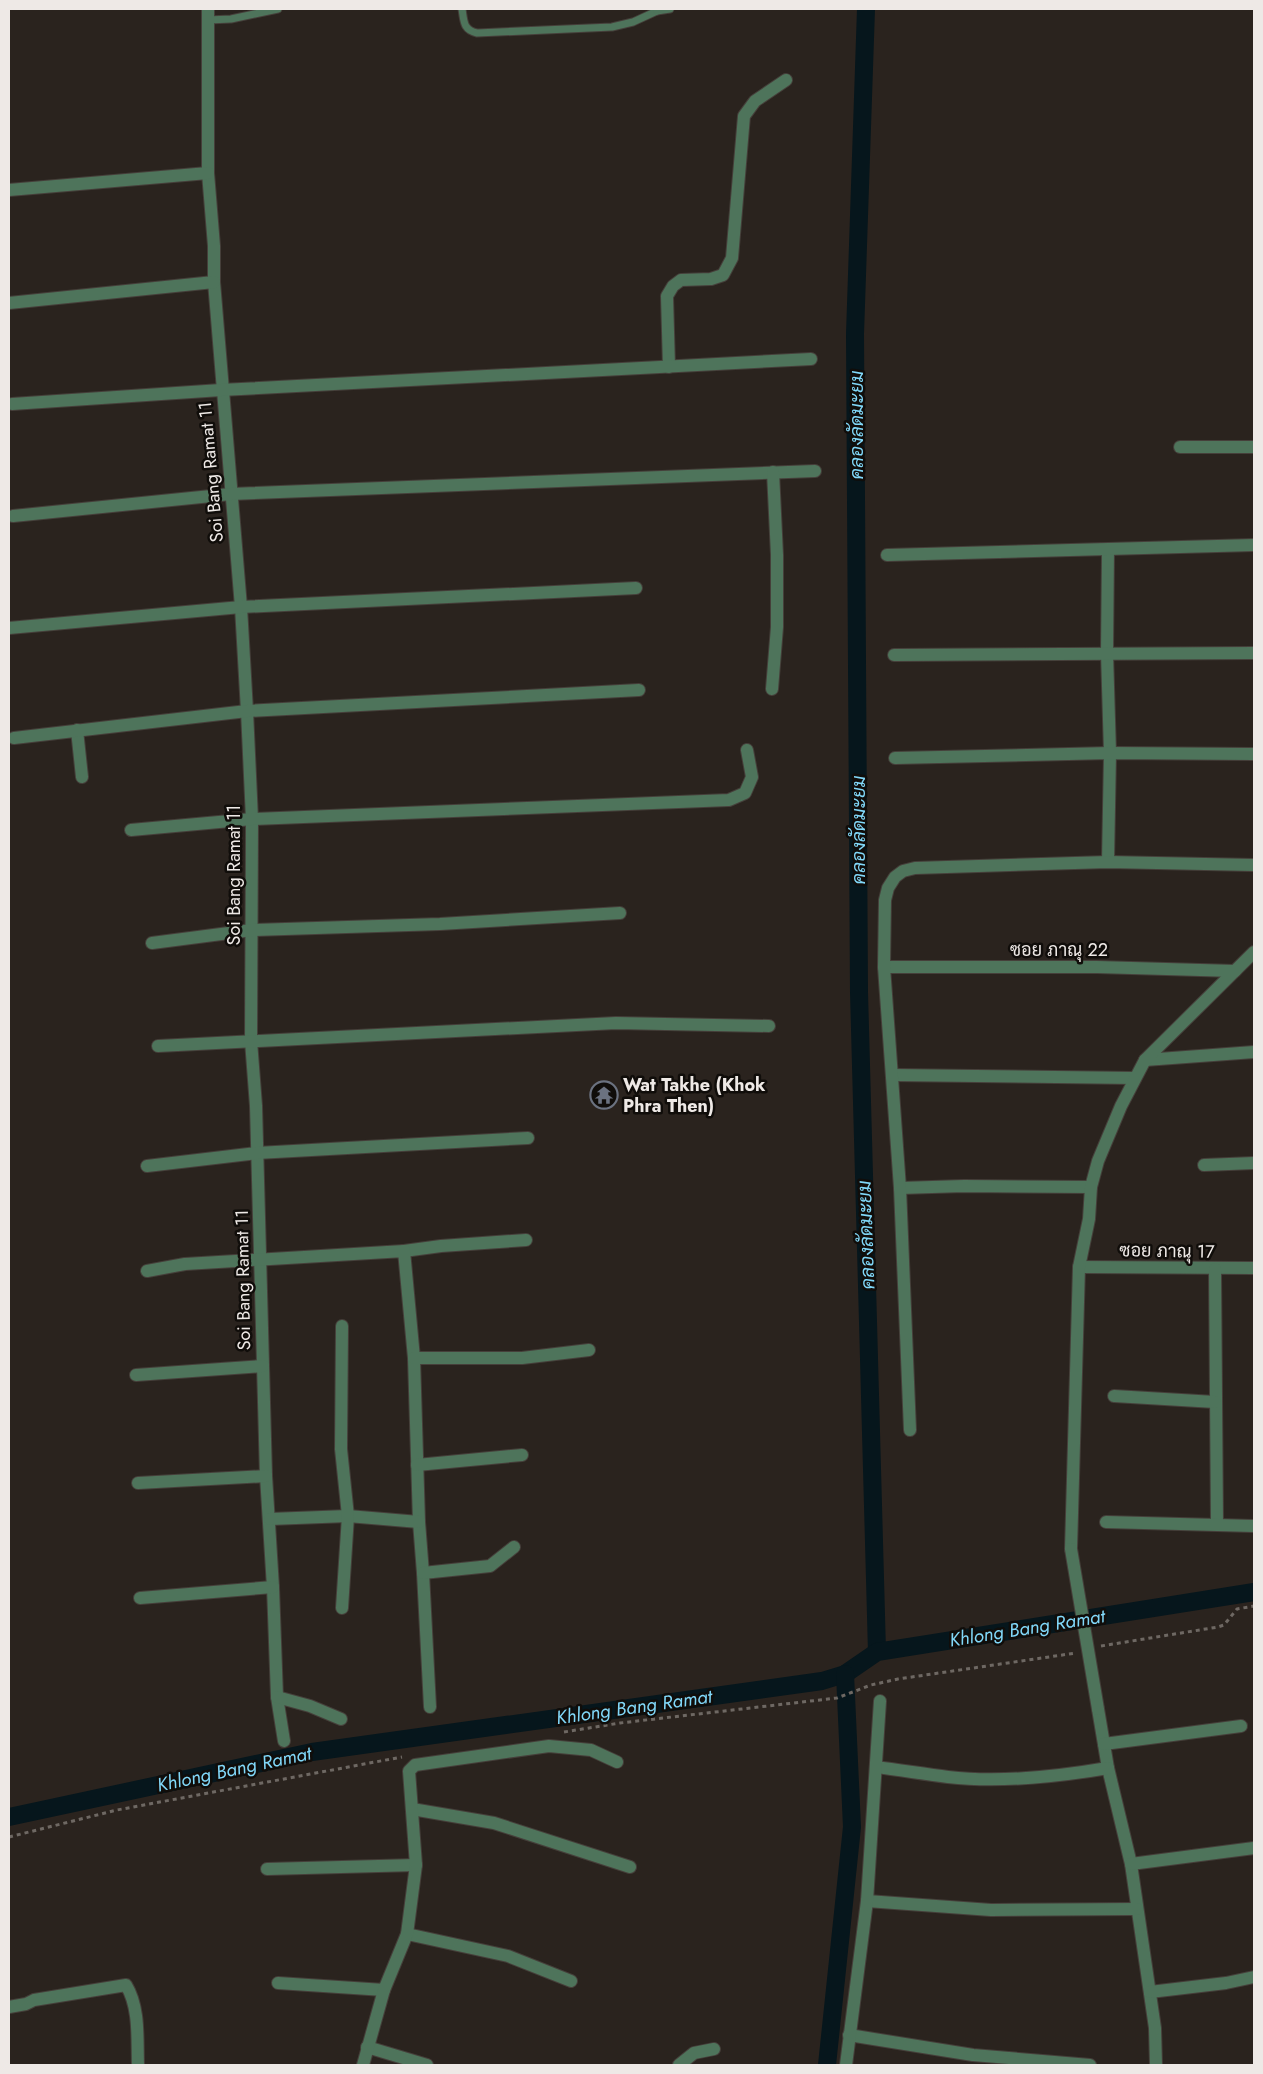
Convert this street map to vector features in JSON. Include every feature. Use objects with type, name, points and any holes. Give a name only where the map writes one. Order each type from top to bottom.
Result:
[{"type":"street","name":"Soi Bang Ramat 11","points":[[208,15],[208,173],[214,246],[214,282],[221,390],[241,607],[252,819],[251,1041],[261,1259],[266,1476],[270,1519],[277,1697],[284,1741]]},
{"type":"street","points":[[669,367],[667,296],[673,286],[682,280],[711,279],[723,275],[732,258],[744,116],[755,101],[786,80]]},
{"type":"street","points":[[9,190],[208,173]]},
{"type":"street","points":[[9,303],[214,282]]},
{"type":"street","points":[[12,404],[221,390],[811,360]]},
{"type":"street","points":[[1180,447],[1254,447]]},
{"type":"street","points":[[13,516],[230,494],[815,471]]},
{"type":"street","points":[[772,689],[777,627],[777,555],[773,472]]},
{"type":"street","points":[[887,555],[1108,550],[1254,544]]},
{"type":"street","points":[[1108,550],[1107,654],[1110,753],[1108,862]]},
{"type":"street","points":[[9,628],[241,607],[636,588]]},
{"type":"street","points":[[894,655],[1254,653]]},
{"type":"street","points":[[14,738],[247,712],[639,690]]},
{"type":"street","points":[[77,730],[82,777]]},
{"type":"street","points":[[131,830],[252,819],[729,800],[745,793],[752,777],[748,750]]},
{"type":"street","points":[[895,758],[1110,753],[1254,754]]},
{"type":"street","points":[[910,1430],[900,1188],[884,967],[885,900],[888,888],[895,877],[903,871],[915,868],[1108,862],[1254,865]]},
{"type":"street","points":[[152,943],[252,930],[440,924],[620,913]]},
{"type":"street","points":[[1156,2065],[1155,2028],[1132,1864],[1108,1768],[1071,1548],[1079,1267],[1089,1220],[1091,1186],[1098,1161],[1135,1078],[1146,1060],[1254,952]]},
{"type":"street","name":"ซอย ภาณุ 22","points":[[884,967],[1097,967],[1235,971]]},
{"type":"street","points":[[158,1046],[616,1023],[770,1026]]},
{"type":"street","points":[[1146,1060],[1254,1052]]},
{"type":"street","points":[[892,1075],[1135,1078]]},
{"type":"street","points":[[147,1166],[257,1153],[528,1138]]},
{"type":"street","points":[[1204,1165],[1254,1163]]},
{"type":"street","points":[[900,1188],[1091,1186]]},
{"type":"street","points":[[147,1271],[185,1264],[404,1251],[441,1246],[526,1240]]},
{"type":"street","points":[[404,1251],[414,1358],[418,1522],[424,1573],[430,1707]]},
{"type":"street","name":"ซอย ภาณุ 17","points":[[1079,1267],[1254,1268]]},
{"type":"street","points":[[1215,1269],[1217,1524]]},
{"type":"street","points":[[342,1326],[342,1449],[348,1516],[342,1608]]},
{"type":"street","points":[[414,1358],[522,1358],[589,1350]]},
{"type":"street","points":[[136,1375],[263,1366]]},
{"type":"street","points":[[1114,1396],[1215,1402]]},
{"type":"street","points":[[417,1465],[522,1455]]},
{"type":"street","points":[[138,1484],[266,1476]]},
{"type":"street","points":[[270,1519],[348,1516],[418,1522]]},
{"type":"street","points":[[1106,1522],[1254,1526]]},
{"type":"street","points":[[424,1573],[490,1566],[514,1547]]},
{"type":"street","points":[[140,1598],[273,1586]]},
{"type":"street","points":[[277,1697],[310,1706],[341,1719]]},
{"type":"street","points":[[846,2065],[867,1900],[880,1701]]},
{"type":"street","points":[[1104,1744],[1241,1726]]},
{"type":"street","points":[[363,2065],[384,1990],[407,1934],[416,1865],[409,1771],[415,1765],[549,1746],[591,1750],[617,1762]]},
{"type":"street","points":[[876,1767],[949,1777],[999,1778],[1066,1775],[1108,1768]]},
{"type":"street","points":[[412,1809],[494,1823],[630,1867]]},
{"type":"street","points":[[1132,1864],[1254,1848]]},
{"type":"street","points":[[267,1869],[416,1865]]},
{"type":"street","points":[[867,1900],[991,1910],[1137,1909]]},
{"type":"street","points":[[407,1934],[508,1956],[571,1981]]},
{"type":"street","points":[[1150,1992],[1254,1978]]},
{"type":"street","points":[[278,1984],[384,1990]]},
{"type":"street","points":[[9,2007],[26,2004],[34,2000],[126,1985],[131,1993],[136,2014],[138,2065]]},
{"type":"street","points":[[849,2035],[973,2055],[1090,2065]]},
{"type":"street","points":[[367,2047],[427,2065]]},
{"type":"street","points":[[679,2065],[694,2053],[714,2049]]},
{"type":"lane","points":[[208,15],[231,19],[278,9]]},
{"type":"lane","points":[[462,9],[464,26],[469,31],[476,33],[612,27],[633,22],[657,10],[670,9]]},
{"type":"path","points":[[1095,1648],[1112,1643],[1224,1625],[1236,1609],[1254,1606]]},
{"type":"path","points":[[837,1698],[850,1692],[898,1679],[1079,1652]]},
{"type":"waterway","name":"คลองลัดมะยม","points":[[866,9],[855,334],[859,992],[877,1652]]},
{"type":"waterway","name":"Khlong Bang Ramat","points":[[9,1817],[312,1752],[822,1681],[845,1674],[877,1652],[1254,1592]]},
{"type":"waterway","points":[[827,2065],[852,1827],[845,1674]]},
{"type":"place","name":"Wat Takhe (Khok Phra Then)","points":[[604,1095]]}]
